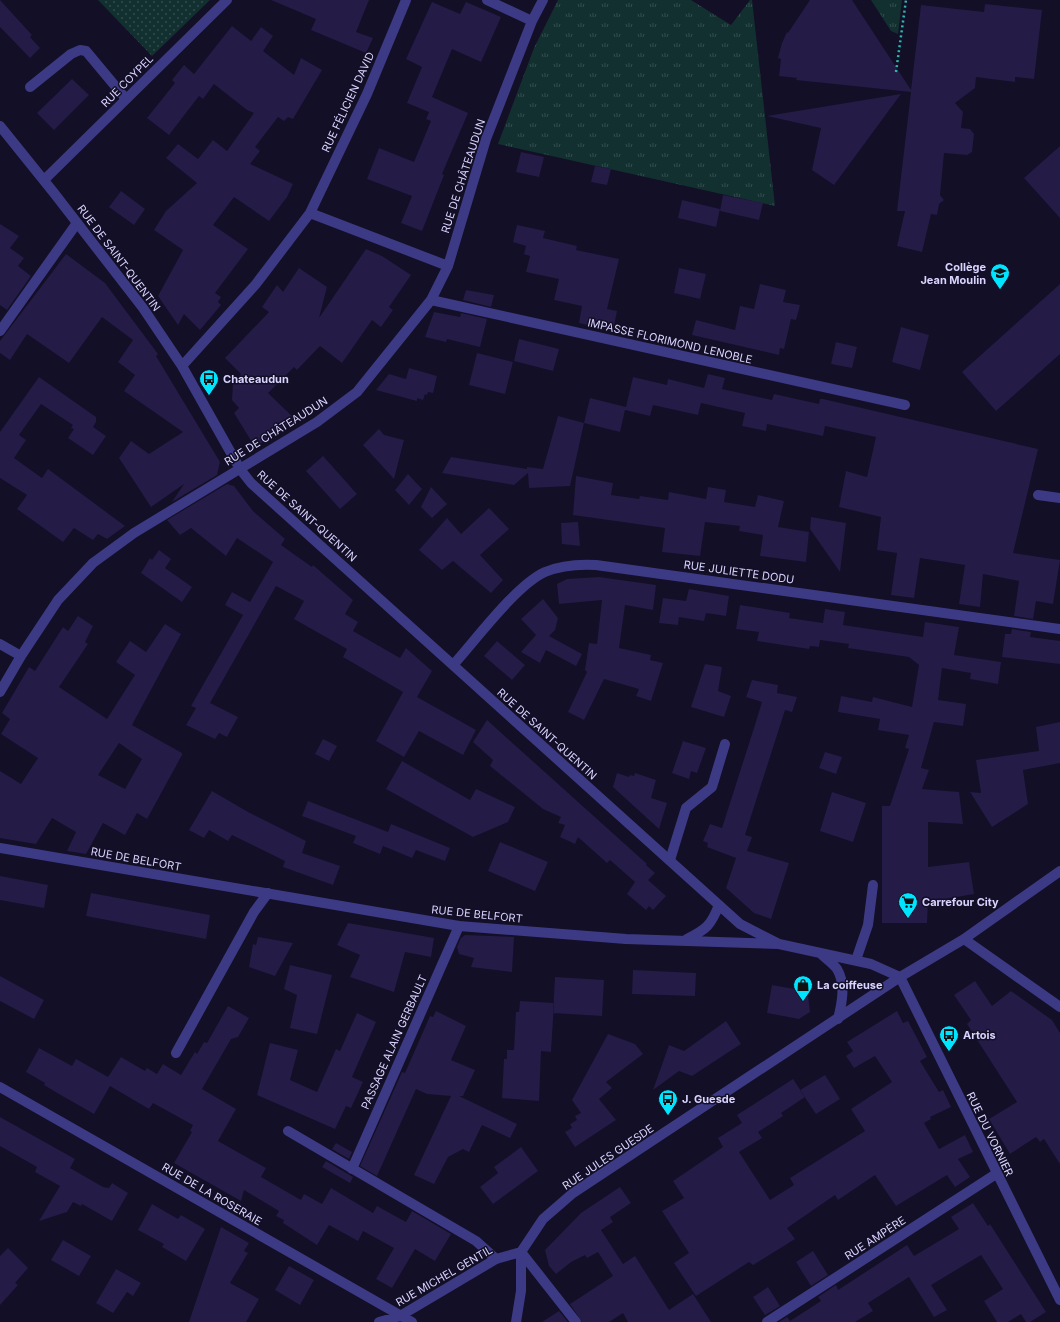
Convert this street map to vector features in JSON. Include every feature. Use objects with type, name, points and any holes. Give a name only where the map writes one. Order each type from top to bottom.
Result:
[{"type":"street","name":"RUE COYPEL","points":[[44,180],[226,0]]},
{"type":"street","name":"RUE FÉLICIEN DAVID","points":[[182,366],[256,284],[310,213],[367,94],[406,0]]},
{"type":"street","points":[[486,0],[532,21]]},
{"type":"street","name":"RUE DE CHÂTEAUDUN","points":[[0,692],[21,656],[58,600],[93,563],[134,533],[317,422],[357,392],[431,300],[448,266],[486,139],[532,21],[543,0]]},
{"type":"street","points":[[30,88],[71,54],[80,50],[86,51],[126,99]]},
{"type":"street","name":"RUE DE SAINT-QUENTIN","points":[[0,126],[44,180],[143,308],[182,366],[240,469],[251,483],[740,924],[779,944]]},
{"type":"street","points":[[310,213],[448,266]]},
{"type":"street","points":[[0,331],[77,223]]},
{"type":"street","name":"IMPASSE FLORIMOND LENOBLE","points":[[431,300],[905,405]]},
{"type":"street","points":[[1038,496],[1060,498]]},
{"type":"street","name":"RUE JULIETTE DODU","points":[[453,665],[517,593],[544,573],[574,564],[596,565],[1060,629]]},
{"type":"street","points":[[0,644],[21,656]]},
{"type":"street","points":[[670,860],[686,808],[712,788],[725,744]]},
{"type":"street","name":"RUE DE BELFORT","points":[[0,848],[459,926],[626,939],[779,944],[871,964],[900,978]]},
{"type":"street","name":"RUE JULES GUESDE","points":[[521,1252],[544,1219],[573,1193],[900,978],[964,939],[1060,871]]},
{"type":"street","points":[[856,960],[868,925],[873,885]]},
{"type":"street","points":[[176,1053],[254,912],[268,893]]},
{"type":"street","name":"RUE DE BELFORT","points":[[686,940],[705,930],[712,923],[719,905]]},
{"type":"street","name":"PASSAGE ALAIN GERBAULT","points":[[352,1169],[459,926]]},
{"type":"street","points":[[964,939],[1060,1007]]},
{"type":"street","name":"RUE DE BELFORT","points":[[820,953],[837,968],[842,987],[843,1000],[838,1019]]},
{"type":"street","name":"RUE DU VORNIER","points":[[900,978],[996,1174],[1060,1300]]},
{"type":"street","name":"RUE DE LA ROSERAIE","points":[[0,1087],[412,1322]]},
{"type":"street","points":[[288,1131],[476,1241],[496,1259]]},
{"type":"street","name":"RUE AMPÈRE","points":[[766,1322],[996,1174]]},
{"type":"street","points":[[516,1322],[522,1291],[521,1252]]},
{"type":"street","points":[[521,1252],[576,1322]]},
{"type":"street","name":"RUE MICHEL GENTIL","points":[[379,1322],[400,1316],[496,1259],[521,1252]]},
{"type":"path","points":[[896,72],[906,0]]},
{"type":"green space","points":[[98,0],[210,0],[152,56]]},
{"type":"green space","points":[[558,0],[691,0],[731,25],[750,0],[752,0],[775,206],[498,144],[534,48]]},
{"type":"green space","points":[[871,0],[902,0],[898,34],[891,31]]},
{"type":"building","points":[[0,0],[32,35],[30,37],[40,48],[30,58],[0,27]]},
{"type":"building","points":[[271,0],[369,0],[356,32],[373,38],[366,53],[311,30],[316,19]]},
{"type":"building","points":[[810,0],[852,0],[911,90],[921,5],[984,12],[985,4],[1042,10],[1034,79],[1015,77],[1015,82],[976,77],[975,88],[955,103],[963,112],[961,128],[970,129],[974,134],[972,152],[967,155],[944,153],[940,195],[944,200],[939,204],[937,215],[931,214],[922,252],[897,246],[905,211],[897,211],[911,92],[796,80],[797,78],[779,76],[781,59],[778,58],[782,43],[787,32],[788,33]]},
{"type":"building","points":[[432,2],[460,14],[466,2],[501,17],[481,62],[452,49],[432,97],[468,113],[442,174],[444,175],[422,231],[401,223],[412,196],[367,179],[379,148],[414,162],[431,121],[426,119],[429,112],[407,103],[422,67],[406,59]]},
{"type":"building","points":[[232,26],[251,41],[261,27],[273,36],[263,51],[294,75],[301,58],[322,70],[293,119],[288,117],[284,121],[278,117],[255,147],[260,151],[250,164],[293,184],[287,197],[269,221],[234,197],[213,225],[248,249],[215,293],[221,297],[218,302],[221,305],[200,330],[184,314],[178,325],[158,296],[183,250],[154,230],[166,211],[197,183],[166,158],[178,144],[198,159],[213,140],[227,151],[254,113],[247,110],[214,84],[203,99],[199,96],[169,135],[147,118],[175,83],[172,80],[184,65],[194,74]]},
{"type":"building","points":[[72,79],[89,95],[54,130],[37,113]]},
{"type":"building","points":[[901,94],[834,185],[812,170],[821,128],[767,116]]},
{"type":"building","points":[[1060,146],[1060,218],[1024,178]]},
{"type":"building","points":[[521,152],[544,157],[539,177],[516,172]]},
{"type":"building","points":[[595,166],[611,169],[607,185],[591,182]]},
{"type":"building","points":[[121,191],[145,209],[134,225],[109,207]]},
{"type":"building","points":[[723,195],[763,203],[759,220],[720,211]]},
{"type":"building","points":[[682,200],[720,209],[716,227],[678,218]]},
{"type":"building","points":[[0,224],[19,236],[10,248],[24,258],[18,266],[31,276],[7,310],[0,305]]},
{"type":"building","points":[[517,225],[545,231],[543,238],[577,246],[576,250],[619,259],[607,309],[617,311],[613,331],[579,323],[582,306],[554,300],[559,279],[526,272],[530,256],[524,254],[526,246],[513,242]]},
{"type":"building","points":[[366,249],[382,256],[411,275],[389,307],[393,310],[381,327],[372,320],[342,363],[320,346],[297,370],[294,367],[268,393],[294,418],[281,431],[255,447],[234,413],[239,408],[232,400],[233,383],[241,374],[225,358],[269,312],[262,307],[277,285],[283,292],[299,268],[327,287],[319,318]]},
{"type":"building","points":[[66,254],[105,283],[158,354],[156,356],[220,462],[217,475],[172,502],[184,484],[151,507],[119,458],[131,441],[149,454],[183,432],[124,391],[135,375],[118,362],[133,340],[102,317],[69,363],[27,334],[10,360],[0,353],[0,341]]},
{"type":"building","points":[[679,268],[706,274],[700,299],[674,293]]},
{"type":"building","points":[[760,284],[786,290],[783,302],[800,305],[796,320],[791,319],[784,349],[780,348],[779,355],[692,335],[696,320],[735,330],[740,306],[754,309]]},
{"type":"building","points":[[1060,284],[1060,354],[996,411],[962,372]]},
{"type":"building","points":[[466,290],[494,295],[491,307],[463,300]]},
{"type":"building","points":[[434,312],[460,317],[461,313],[487,319],[480,347],[447,339],[446,342],[425,337]]},
{"type":"building","points":[[901,327],[929,335],[920,370],[892,362]]},
{"type":"building","points":[[519,339],[559,349],[553,371],[514,361]]},
{"type":"building","points":[[836,342],[857,347],[852,368],[831,364]]},
{"type":"building","points":[[477,353],[513,362],[505,394],[469,385]]},
{"type":"building","points":[[409,368],[437,376],[433,393],[428,392],[427,395],[425,394],[423,400],[417,398],[417,401],[376,390],[389,374],[406,379]]},
{"type":"building","points":[[708,374],[725,378],[722,389],[772,400],[774,394],[819,404],[820,399],[823,399],[1038,449],[1013,553],[1060,560],[1053,604],[1036,601],[1033,619],[1014,616],[1019,581],[983,574],[980,607],[959,604],[965,565],[920,558],[914,598],[891,595],[897,553],[877,550],[881,517],[839,507],[846,471],[867,477],[876,437],[825,426],[823,436],[767,424],[766,431],[742,426],[745,413],[701,403],[698,415],[653,405],[650,416],[625,410],[620,432],[584,423],[590,398],[626,407],[633,377],[667,385],[668,379],[704,388]]},
{"type":"building","points":[[39,377],[96,417],[96,422],[93,427],[106,436],[93,455],[68,438],[74,429],[71,428],[73,425],[41,404],[19,435],[26,440],[14,458],[42,478],[48,469],[125,526],[107,539],[98,534],[93,540],[74,528],[63,542],[17,509],[27,495],[0,478],[0,432]]},
{"type":"building","points":[[558,416],[584,423],[570,486],[529,488],[528,473],[514,485],[442,473],[451,457],[527,469],[527,467],[543,469]]},
{"type":"building","points":[[379,429],[384,435],[404,440],[394,479],[363,445]]},
{"type":"building","points":[[323,456],[357,494],[340,509],[306,471]]},
{"type":"building","points":[[408,474],[422,489],[409,505],[395,490]]},
{"type":"building","points":[[576,476],[613,483],[611,495],[639,499],[640,496],[668,500],[669,492],[706,499],[708,487],[726,490],[724,502],[755,507],[758,495],[784,501],[778,527],[809,532],[806,562],[760,556],[763,535],[739,531],[740,526],[705,522],[700,556],[662,552],[665,528],[573,515]]},
{"type":"building","points":[[227,484],[234,486],[253,511],[285,539],[281,545],[312,567],[313,565],[353,600],[345,614],[358,622],[353,631],[400,658],[406,648],[432,671],[417,697],[476,730],[463,755],[419,731],[404,757],[376,741],[403,692],[343,657],[347,649],[294,619],[304,601],[276,586],[210,703],[238,717],[227,737],[219,733],[215,739],[186,725],[196,708],[191,706],[243,615],[225,605],[232,592],[250,602],[273,562],[237,538],[226,556],[191,528],[180,535],[167,520]]},
{"type":"building","points":[[431,487],[447,504],[432,518],[421,507]]},
{"type":"building","points":[[489,508],[509,529],[480,555],[503,580],[491,593],[453,561],[442,570],[419,550],[447,518],[461,534]]},
{"type":"building","points":[[811,517],[846,523],[840,572],[810,529]]},
{"type":"building","points":[[578,522],[580,546],[562,544],[561,523]]},
{"type":"building","points":[[159,550],[171,559],[165,568],[192,587],[182,602],[141,573],[150,558],[152,560]]},
{"type":"building","points":[[599,577],[656,585],[653,610],[625,605],[619,648],[651,655],[650,660],[663,663],[651,701],[636,696],[639,689],[604,679],[584,720],[568,712],[587,672],[585,670],[589,643],[597,644],[602,600],[559,604],[557,584],[567,579]]},
{"type":"building","points":[[689,589],[729,596],[726,616],[706,613],[704,621],[679,617],[678,625],[659,623],[663,598],[686,601]]},
{"type":"building","points":[[543,599],[558,618],[555,630],[549,636],[582,654],[576,666],[546,650],[540,663],[521,652],[536,635],[521,619]]},
{"type":"building","points":[[740,605],[790,613],[789,618],[823,623],[825,609],[845,612],[843,625],[923,637],[925,622],[959,627],[954,655],[1001,662],[998,684],[970,679],[971,673],[942,668],[938,700],[966,704],[963,726],[934,722],[921,768],[929,770],[922,789],[959,792],[963,824],[928,822],[928,867],[969,862],[974,894],[928,902],[927,923],[882,923],[882,806],[890,806],[909,749],[905,748],[909,735],[878,730],[880,719],[838,712],[841,696],[872,702],[873,697],[912,707],[919,665],[909,657],[848,648],[849,644],[820,640],[819,647],[810,646],[809,649],[757,641],[759,632],[736,629]]},
{"type":"building","points":[[78,616],[93,626],[85,642],[88,644],[59,687],[107,719],[135,675],[116,662],[130,641],[146,652],[165,624],[181,634],[132,725],[182,753],[182,755],[147,819],[137,813],[125,835],[103,823],[86,854],[67,851],[76,832],[52,818],[36,844],[0,838],[0,771],[21,784],[38,758],[1,734],[10,719],[2,713],[29,667],[35,671],[63,627],[68,631]],"holes":[[[119,743],[142,759],[125,789],[98,775]]]},
{"type":"building","points":[[1012,629],[1031,632],[1030,637],[1060,641],[1060,664],[1002,657],[1005,634],[1011,634]]},
{"type":"building","points":[[497,641],[525,665],[512,680],[484,656]]},
{"type":"building","points":[[705,664],[722,667],[718,691],[731,696],[724,717],[691,707]]},
{"type":"building","points":[[752,680],[778,685],[777,693],[797,697],[792,712],[785,710],[745,835],[752,837],[747,851],[789,863],[771,919],[754,913],[726,888],[736,858],[707,847],[708,843],[703,841],[710,824],[722,828],[762,702],[746,697]]},
{"type":"building","points":[[487,720],[647,864],[646,865],[655,873],[648,880],[666,896],[653,910],[649,906],[646,910],[627,894],[635,882],[610,860],[607,863],[578,837],[575,844],[560,837],[565,825],[558,823],[561,817],[543,809],[490,766],[493,760],[473,742]]},
{"type":"building","points":[[1060,722],[1060,763],[1023,770],[1028,804],[992,827],[970,792],[981,793],[976,760],[1039,751],[1036,727]]},
{"type":"building","points":[[323,739],[337,746],[329,761],[315,754]]},
{"type":"building","points":[[683,741],[706,748],[697,773],[691,771],[689,779],[672,773]]},
{"type":"building","points":[[825,752],[842,757],[836,774],[819,768]]},
{"type":"building","points":[[402,761],[470,800],[476,789],[515,807],[508,822],[473,837],[386,789]]},
{"type":"building","points":[[617,773],[629,777],[630,775],[634,776],[635,773],[656,780],[651,798],[667,803],[659,829],[613,787]]},
{"type":"building","points":[[212,791],[248,812],[306,841],[302,853],[340,866],[333,885],[283,867],[285,861],[232,835],[228,841],[209,830],[204,838],[189,830]]},
{"type":"building","points":[[832,792],[866,803],[853,842],[820,831]]},
{"type":"building","points":[[308,801],[388,832],[391,824],[450,848],[445,861],[416,850],[412,858],[383,846],[380,854],[353,843],[356,836],[302,816]]},
{"type":"building","points":[[500,842],[548,862],[535,891],[488,871]]},
{"type":"building","points":[[0,876],[48,885],[44,908],[0,900]]},
{"type":"building","points":[[91,893],[210,915],[206,939],[86,916]]},
{"type":"building","points":[[348,923],[434,938],[431,957],[405,952],[394,992],[350,977],[360,955],[337,945]]},
{"type":"building","points":[[465,935],[514,937],[512,972],[471,967],[474,958],[459,954],[457,947],[461,938]]},
{"type":"building","points":[[258,937],[293,943],[275,976],[249,967],[253,944],[256,945]]},
{"type":"building","points":[[290,965],[332,975],[317,1034],[290,1028],[297,995],[284,989]]},
{"type":"building","points":[[633,970],[696,973],[695,996],[632,994]]},
{"type":"building","points":[[0,976],[44,1000],[34,1019],[0,1001]]},
{"type":"building","points":[[555,977],[604,980],[602,1016],[553,1013]]},
{"type":"building","points":[[975,981],[992,1006],[1011,991],[1052,1020],[1060,1033],[1060,1164],[1044,1139],[1040,1142],[1036,1137],[1010,1154],[989,1119],[1017,1102],[967,1024],[971,1020],[954,995]]},
{"type":"building","points":[[772,985],[800,990],[799,993],[808,995],[810,1012],[799,1019],[767,1013]]},
{"type":"building","points":[[520,1001],[554,1003],[551,1052],[541,1051],[539,1101],[502,1098],[504,1059],[507,1059],[507,1050],[514,1050],[516,1012],[519,1012]]},
{"type":"building","points":[[228,1006],[249,1018],[238,1037],[231,1039],[202,1089],[236,1109],[218,1141],[266,1168],[261,1177],[301,1200],[304,1194],[322,1204],[331,1188],[373,1213],[377,1206],[406,1222],[412,1211],[451,1234],[435,1261],[415,1249],[392,1288],[376,1279],[394,1248],[363,1231],[358,1241],[329,1225],[317,1245],[283,1223],[284,1220],[276,1216],[279,1211],[244,1190],[241,1201],[174,1163],[192,1132],[190,1131],[193,1125],[153,1103],[149,1109],[110,1086],[94,1114],[44,1085],[45,1083],[26,1072],[39,1048],[72,1066],[76,1059],[108,1077],[121,1057],[145,1071],[147,1068],[157,1074],[163,1064],[181,1075],[195,1052],[197,1054],[204,1042],[207,1043]]},
{"type":"building","points":[[436,1011],[466,1026],[451,1060],[475,1070],[463,1096],[459,1096],[517,1124],[510,1138],[482,1125],[469,1152],[463,1149],[448,1157],[434,1184],[414,1175],[451,1096],[427,1094],[416,1089],[377,1176],[360,1166],[402,1072],[405,1073],[430,1016],[433,1017]]},
{"type":"building","points":[[897,1011],[903,1023],[908,1021],[927,1057],[920,1061],[939,1092],[943,1090],[951,1107],[930,1117],[931,1119],[924,1123],[939,1149],[965,1135],[973,1152],[958,1159],[970,1177],[955,1187],[947,1175],[896,1206],[875,1175],[838,1200],[835,1195],[787,1228],[795,1239],[753,1265],[749,1262],[696,1296],[674,1263],[689,1253],[662,1211],[684,1198],[673,1181],[723,1147],[718,1138],[742,1123],[737,1115],[793,1079],[805,1097],[781,1113],[783,1116],[758,1132],[762,1138],[739,1152],[770,1200],[794,1185],[790,1178],[865,1131],[851,1109],[892,1082],[875,1056],[854,1068],[846,1056],[853,1051],[847,1042]]},
{"type":"building","points":[[357,1013],[376,1022],[352,1077],[363,1082],[351,1108],[346,1106],[335,1129],[257,1095],[270,1043],[298,1050],[290,1080],[317,1092],[336,1049],[340,1051]]},
{"type":"building","points":[[726,1021],[741,1044],[692,1076],[679,1071],[653,1090],[669,1045],[684,1051]]},
{"type":"building","points":[[608,1034],[635,1044],[643,1054],[606,1082],[612,1088],[599,1099],[616,1120],[575,1147],[565,1132],[572,1128],[570,1124],[577,1120],[575,1116],[581,1113],[572,1100]]},
{"type":"building","points":[[825,1075],[840,1099],[816,1114],[800,1090]]},
{"type":"building","points":[[0,1117],[75,1159],[70,1168],[103,1187],[109,1188],[112,1183],[128,1193],[112,1221],[82,1204],[81,1206],[73,1202],[67,1212],[39,1221],[60,1186],[35,1172],[37,1167],[0,1146]]},
{"type":"building","points":[[336,1143],[352,1152],[349,1159],[332,1149]]},
{"type":"building","points":[[521,1147],[538,1171],[493,1204],[480,1187],[498,1173],[494,1167]]},
{"type":"building","points":[[326,1161],[353,1177],[350,1183],[322,1167]]},
{"type":"building","points":[[620,1187],[631,1203],[610,1217],[613,1222],[601,1230],[623,1264],[635,1256],[669,1310],[693,1294],[711,1322],[628,1322],[623,1313],[609,1322],[582,1322],[570,1304],[613,1276],[598,1252],[587,1258],[585,1255],[571,1262],[556,1274],[549,1266],[545,1250],[581,1213]]},
{"type":"building","points":[[973,1203],[988,1226],[990,1224],[1046,1312],[1030,1322],[1026,1322],[1021,1314],[1008,1322],[997,1322],[984,1301],[1003,1289],[981,1255],[931,1285],[947,1310],[934,1317],[909,1277],[868,1303],[873,1311],[855,1322],[779,1322],[787,1317],[790,1321],[821,1301],[818,1297],[836,1285],[838,1290],[907,1245],[914,1256],[959,1229],[951,1217]]},
{"type":"building","points":[[152,1204],[178,1219],[181,1215],[205,1229],[186,1261],[162,1247],[164,1244],[138,1230]]},
{"type":"building","points":[[221,1227],[249,1243],[244,1251],[248,1253],[230,1283],[259,1299],[246,1322],[189,1322]]},
{"type":"building","points":[[63,1240],[91,1256],[79,1276],[51,1260]]},
{"type":"building","points":[[8,1248],[28,1268],[15,1283],[18,1285],[0,1305],[0,1256]]},
{"type":"building","points":[[813,1251],[828,1275],[811,1286],[796,1262]]},
{"type":"building","points":[[289,1266],[314,1280],[300,1305],[275,1290]]},
{"type":"building","points":[[116,1269],[141,1283],[133,1296],[127,1292],[113,1313],[96,1303]]},
{"type":"building","points":[[768,1287],[780,1306],[765,1315],[753,1297]]},
{"type":"building","points":[[559,1311],[568,1322],[542,1322]]},
{"type":"place","name":"Collège Jean Moulin","points":[[1000,290]]},
{"type":"place","name":"Chateaudun","points":[[209,396]]},
{"type":"place","name":"Carrefour City","points":[[908,919]]},
{"type":"place","name":"La coiffeuse","points":[[803,1002]]},
{"type":"place","name":"Artois","points":[[949,1052]]},
{"type":"place","name":"J. Guesde","points":[[668,1116]]}]
